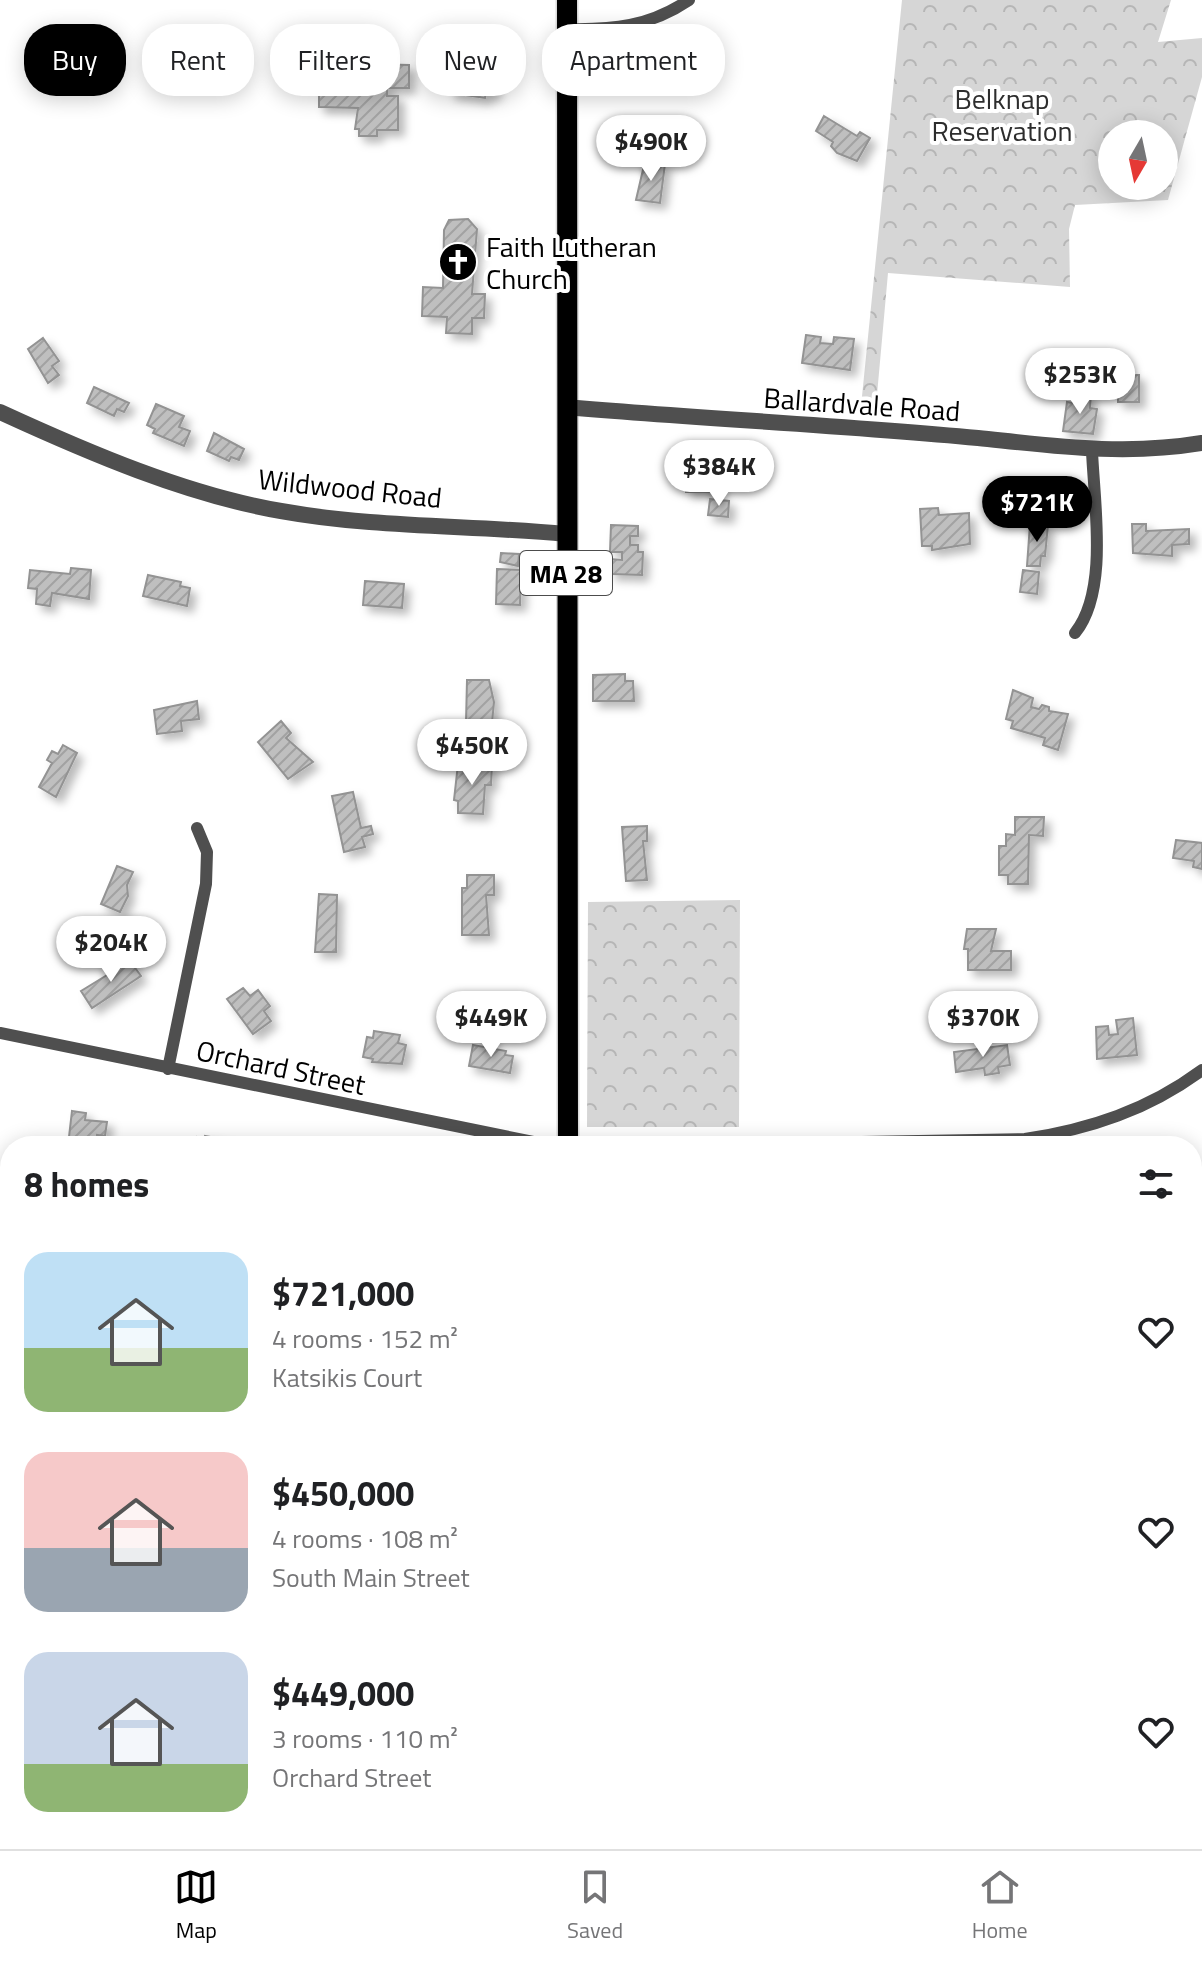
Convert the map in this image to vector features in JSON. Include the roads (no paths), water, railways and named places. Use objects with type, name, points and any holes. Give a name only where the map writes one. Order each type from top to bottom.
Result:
[{"type":"main road","name":"MA 28","points":[[566,24],[567,0]]},
{"type":"main road","name":"MA 28","points":[[566,96],[568,1136]]},
{"type":"street","points":[[641,24],[667,14],[689,0]]},
{"type":"street","name":"Ballardvale Road","points":[[566,407],[1092,451],[1146,451],[1202,443]]},
{"type":"street","name":"Wildwood Road","points":[[0,412],[53,437],[189,486],[281,511],[566,534]]},
{"type":"street","points":[[1075,633],[1088,616],[1094,589],[1092,451]]},
{"type":"street","points":[[168,1069],[206,884],[207,852],[197,828]]},
{"type":"street","name":"Orchard Street","points":[[0,1033],[503,1136]]},
{"type":"street","points":[[1043,1136],[1074,1131],[1119,1117],[1202,1070]]},
{"type":"place","name":"Faith Lutheran Church","points":[[458,262]]},
{"type":"park label","name":"Belknap Reservation","points":[[1002,114]]}]
